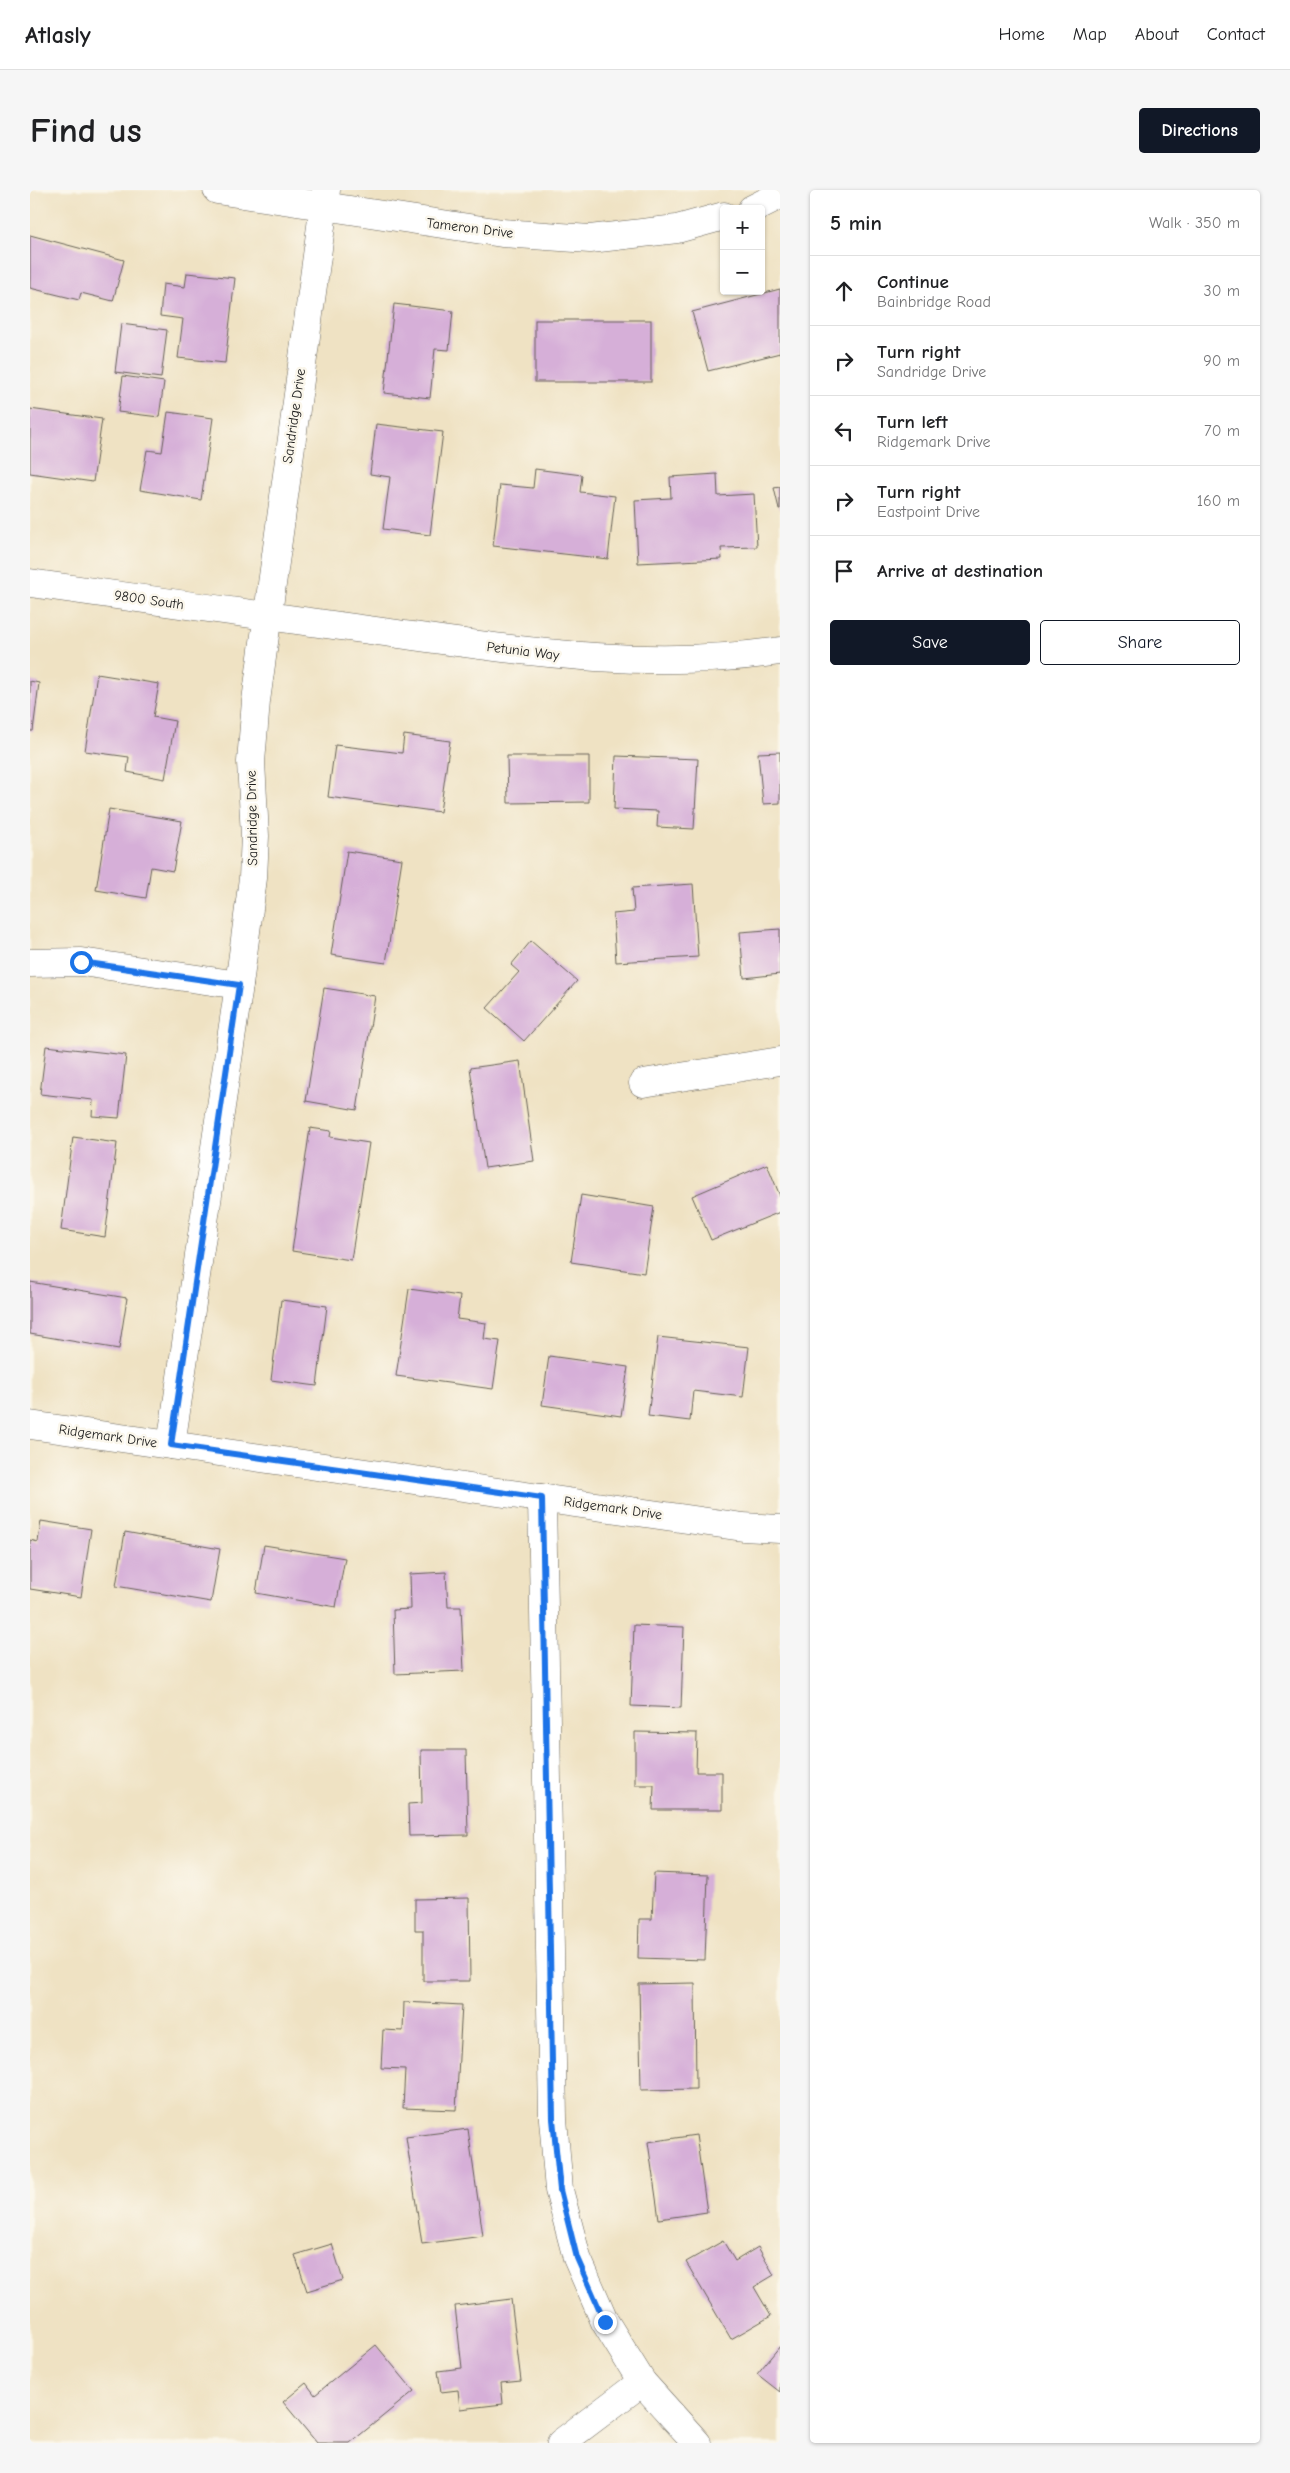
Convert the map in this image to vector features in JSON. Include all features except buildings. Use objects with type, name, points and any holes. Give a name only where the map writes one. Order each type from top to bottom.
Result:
[{"type":"street","name":"Tameron Drive","points":[[217,190],[325,199],[502,233],[590,239],[677,229],[720,217]]},
{"type":"street","points":[[760,205],[780,195]]},
{"type":"street","name":"Sandridge Drive","points":[[171,1445],[253,878],[255,836],[251,762],[256,701],[274,558],[325,199]]},
{"type":"street","name":"9800 South","points":[[30,583],[268,617]]},
{"type":"street","name":"Petunia Way","points":[[268,617],[554,656],[662,660],[744,657],[780,651]]},
{"type":"street","points":[[30,963],[81,962],[239,985]]},
{"type":"street","points":[[643,1082],[780,1060]]},
{"type":"street","name":"Ridgemark Drive","points":[[30,1425],[744,1528],[780,1529]]},
{"type":"street","points":[[542,1498],[553,2119],[560,2190],[577,2258],[605,2322],[642,2382],[697,2443]]},
{"type":"street","points":[[561,2443],[642,2382]]},
{"type":"route","points":[[81,962],[239,985],[171,1445],[542,1498],[553,2119],[560,2190],[577,2258],[605,2322]]}]
